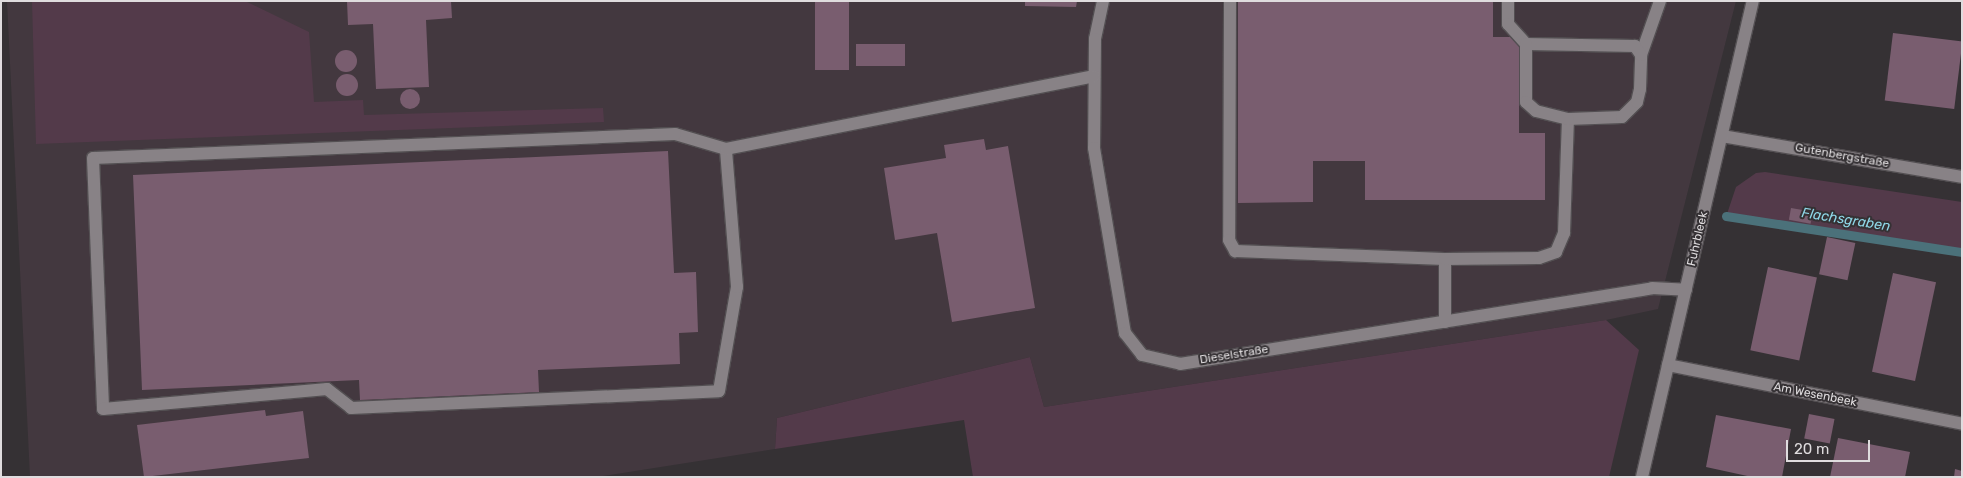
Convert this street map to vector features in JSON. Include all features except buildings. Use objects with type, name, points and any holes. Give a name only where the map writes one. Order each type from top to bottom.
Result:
[{"type":"street","name":"Dieselstraße","points":[[1103,1],[1095,39],[1094,148],[1125,333],[1142,355],[1180,364],[1652,288],[1686,290]]},
{"type":"street","points":[[1230,1],[1229,240],[1235,251],[1445,259],[1539,258],[1556,252],[1564,233],[1568,119]]},
{"type":"street","points":[[1508,1],[1508,24],[1526,44],[1526,102],[1536,111],[1568,119],[1622,117],[1637,102],[1640,89],[1641,55],[1660,1]]},
{"type":"street","name":"Fuhrbleek","points":[[1642,477],[1753,1]]},
{"type":"street","points":[[1526,44],[1635,46],[1641,55]]},
{"type":"street","points":[[726,149],[737,287],[719,391],[351,408],[327,389],[103,409],[93,158],[675,134],[726,149],[1094,76]]},
{"type":"street","name":"Gutenbergstraße","points":[[1722,136],[1962,177]]},
{"type":"street","points":[[1445,259],[1445,322]]},
{"type":"street","name":"Am Wesenbeek","points":[[1668,366],[1962,424]]},
{"type":"shaded area","points":[[7,1],[1736,1],[1658,309],[1606,320],[1044,407],[1030,357],[777,418],[775,449],[597,477],[30,477]]},
{"type":"shaded area","points":[[32,1],[245,1],[309,32],[314,102],[363,100],[364,115],[603,108],[604,122],[36,144]]},
{"type":"shaded area","points":[[1765,172],[1962,202],[1962,249],[1727,214],[1736,187],[1756,173]]},
{"type":"shaded area","points":[[1606,320],[1639,350],[1609,477],[973,477],[964,420],[775,449],[777,418],[1030,357],[1044,407]]},
{"type":"waterway","name":"Flachsgraben","points":[[1726,216],[1962,252]]}]
